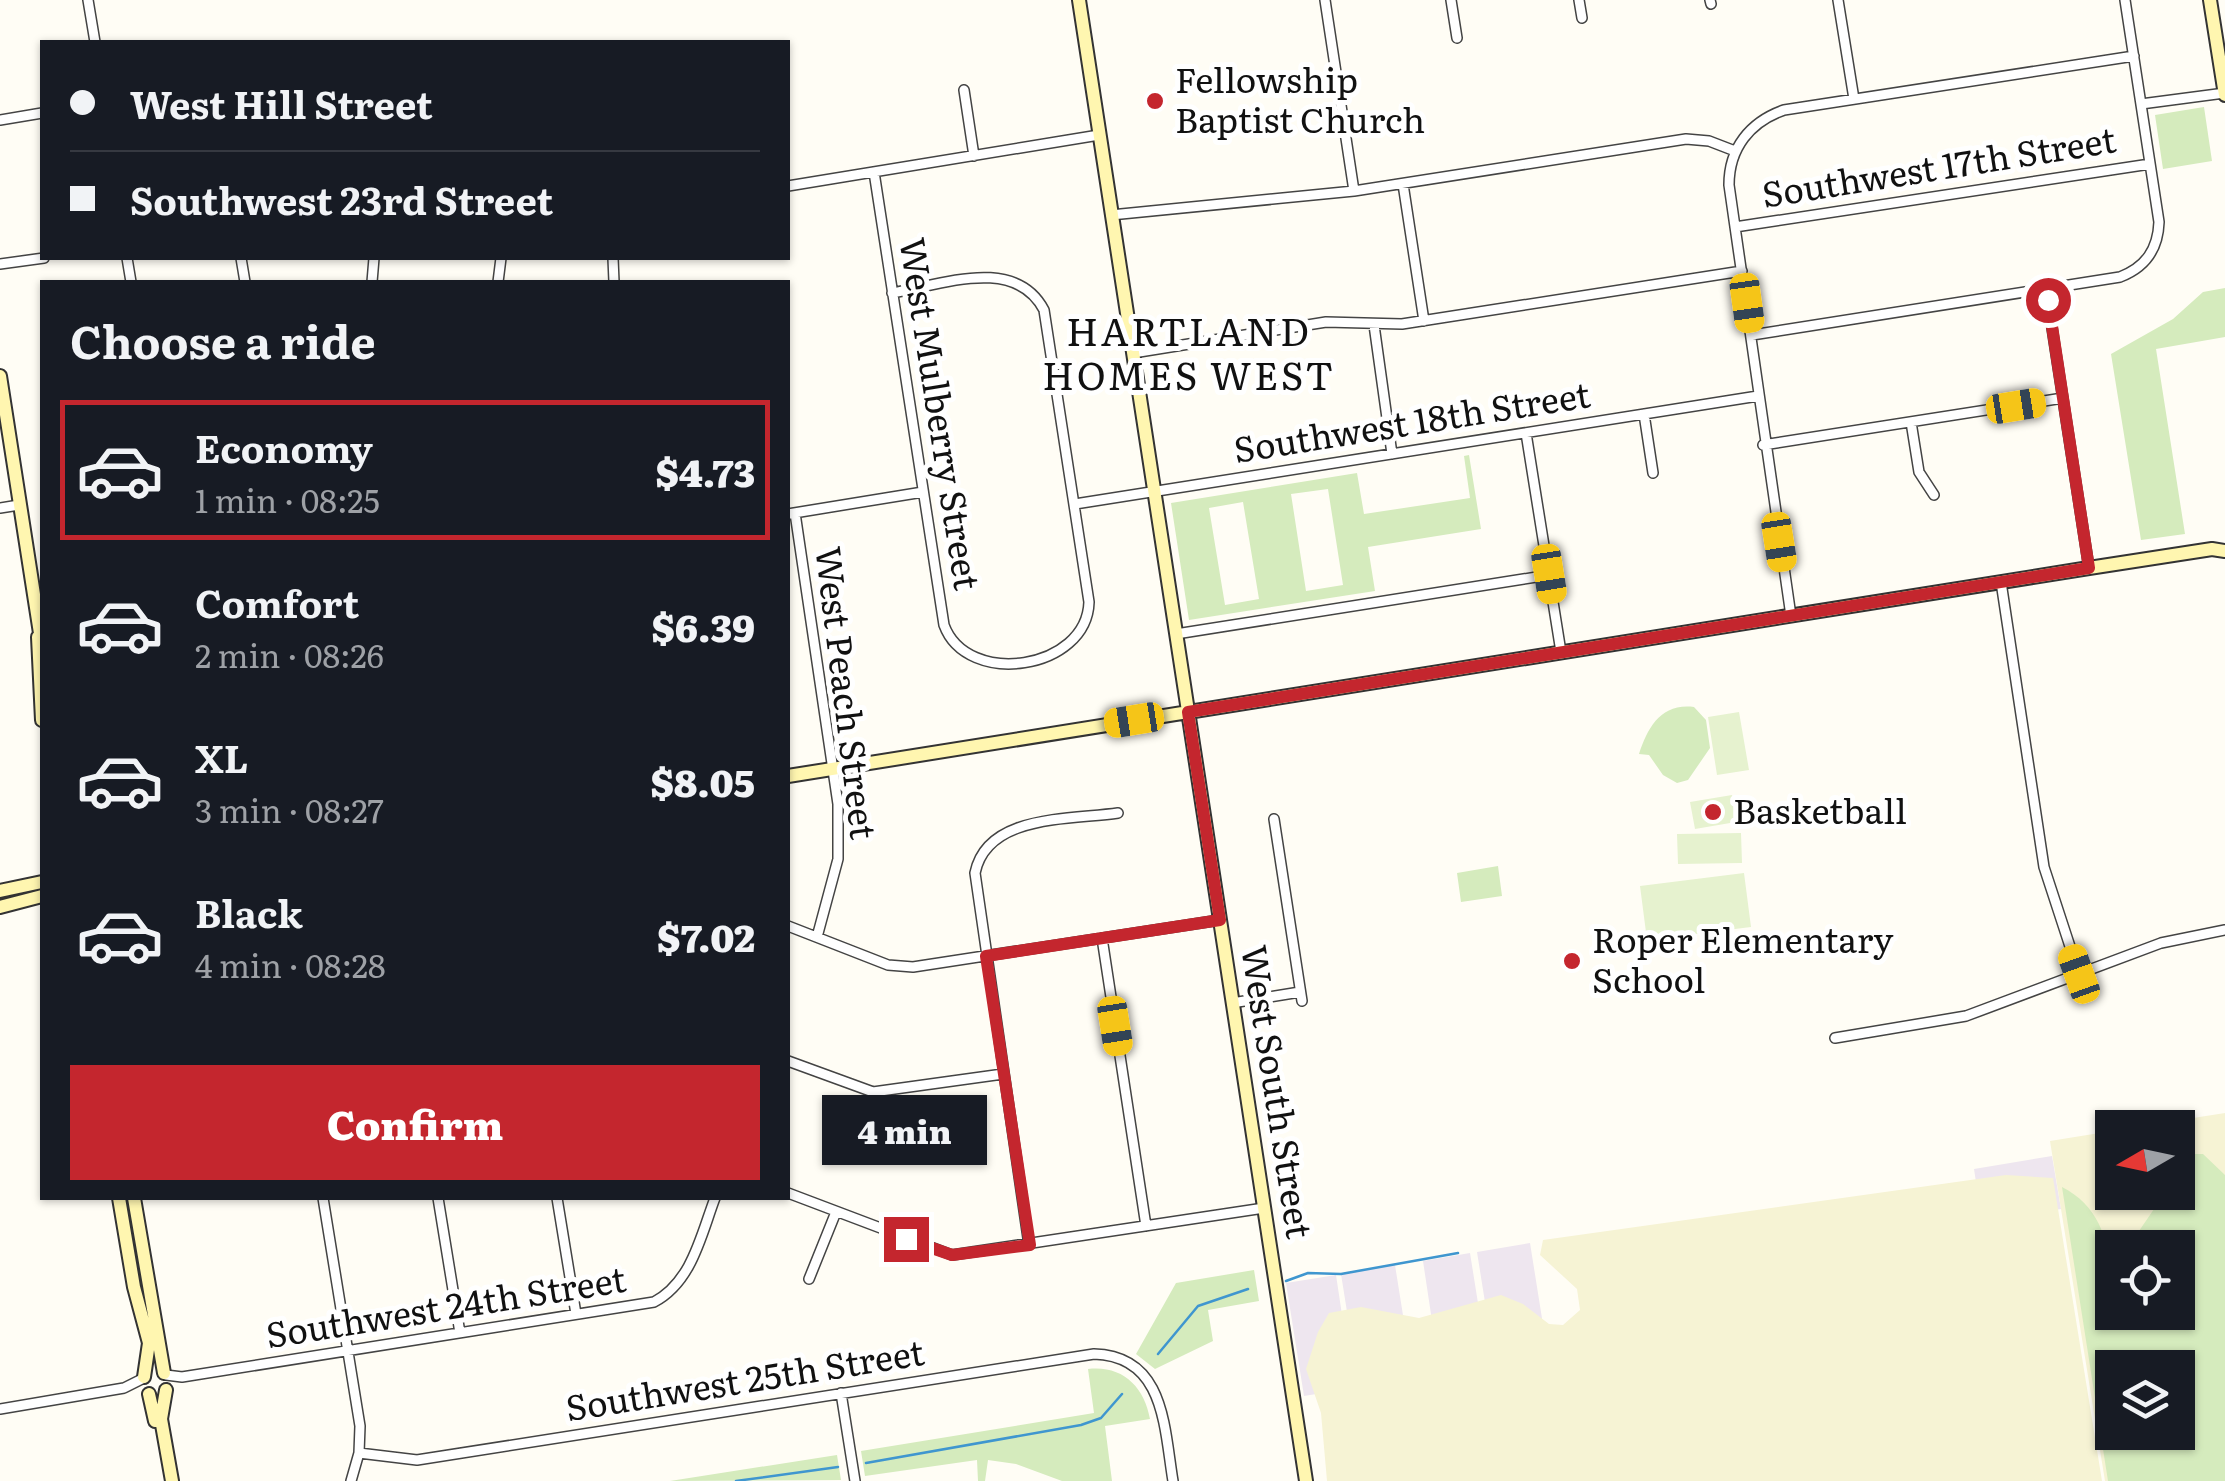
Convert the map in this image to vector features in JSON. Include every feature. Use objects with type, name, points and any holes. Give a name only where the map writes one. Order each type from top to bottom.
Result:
[{"type":"main road","name":"West South Street","points":[[1078,0],[1306,1481]]},
{"type":"main road","points":[[2210,0],[2225,94]]},
{"type":"main road","points":[[0,376],[40,647]]},
{"type":"main road","points":[[790,776],[2221,548]]},
{"type":"main road","points":[[37,625],[40,638]]},
{"type":"main road","points":[[37,625],[40,682]]},
{"type":"main road","points":[[0,890],[40,882]]},
{"type":"main road","points":[[6,906],[40,899]]},
{"type":"main road","points":[[119,1200],[134,1287],[149,1343],[146,1385],[164,1481]]},
{"type":"main road","points":[[134,1200],[166,1381],[161,1419],[172,1481]]},
{"type":"main road","points":[[146,1385],[155,1370],[166,1381]]},
{"type":"main road","points":[[146,1385],[166,1381]]},
{"type":"street","points":[[88,0],[95,40]]},
{"type":"street","points":[[1325,0],[1354,191]]},
{"type":"street","points":[[1451,0],[1457,38]]},
{"type":"street","points":[[1579,0],[1582,18]]},
{"type":"street","points":[[1838,0],[1854,99]]},
{"type":"street","points":[[1752,335],[2120,277],[2150,256],[2159,222],[2125,0]]},
{"type":"street","points":[[1791,616],[1735,227],[1729,177],[1735,152],[1752,128],[1772,114],[2134,56]]},
{"type":"street","points":[[964,90],[974,156]]},
{"type":"street","points":[[2141,104],[2225,94]]},
{"type":"street","points":[[0,120],[40,114]]},
{"type":"street","points":[[790,186],[1099,135]]},
{"type":"street","points":[[1111,214],[1354,191],[1686,139],[1709,141],[1735,152]]},
{"type":"street","name":"Southwest 17th Street","points":[[1735,227],[2150,164]]},
{"type":"street","name":"West Mulberry Street","points":[[874,172],[944,625],[952,643],[966,656],[998,664],[1050,655],[1068,647],[1083,630],[1090,602],[1075,504]]},
{"type":"street","points":[[1403,184],[1424,321]]},
{"type":"street","points":[[0,264],[40,259]]},
{"type":"street","points":[[1132,352],[1326,322],[1374,325],[1424,321],[1742,271]]},
{"type":"street","points":[[892,293],[992,277],[1012,280],[1030,290],[1047,322],[1075,504]]},
{"type":"street","points":[[2046,289],[2089,568]]},
{"type":"street","points":[[1374,325],[1392,454]]},
{"type":"street","name":"Southwest 18th Street","points":[[1075,504],[1758,396]]},
{"type":"street","points":[[1764,445],[2063,398]]},
{"type":"street","points":[[1644,414],[1653,472]]},
{"type":"street","points":[[1911,422],[1920,472],[1934,494]]},
{"type":"street","points":[[1526,433],[1561,652]]},
{"type":"street","points":[[791,513],[923,492]]},
{"type":"street","points":[[0,508],[19,505]]},
{"type":"street","name":"West Peach Street","points":[[791,513],[833,768],[838,859],[817,937]]},
{"type":"street","points":[[1176,634],[1549,574]]},
{"type":"street","points":[[2001,582],[2044,868],[2079,974]]},
{"type":"street","points":[[1030,1245],[974,882],[979,851],[1006,831],[1118,814]]},
{"type":"street","points":[[1232,1003],[1301,996],[1274,819]]},
{"type":"street","points":[[790,927],[899,967],[1220,920]]},
{"type":"street","points":[[1834,1038],[1966,1016],[2161,943],[2225,930]]},
{"type":"street","points":[[1102,938],[1146,1226]]},
{"type":"street","points":[[790,1062],[873,1092],[1003,1074]]},
{"type":"street","points":[[790,1194],[952,1255],[1264,1208]]},
{"type":"street","points":[[323,1200],[360,1454],[352,1481]]},
{"type":"street","points":[[438,1200],[460,1333]]},
{"type":"street","points":[[558,1200],[576,1314]]},
{"type":"street","name":"Southwest 24th Street","points":[[166,1381],[642,1305],[673,1289],[686,1271],[715,1200]]},
{"type":"street","points":[[809,1279],[836,1212]]},
{"type":"street","name":"Southwest 25th Street","points":[[360,1454],[417,1460],[1094,1354],[1119,1357],[1136,1366],[1158,1396],[1173,1481]]},
{"type":"street","points":[[0,1409],[146,1385]]},
{"type":"street","points":[[841,1394],[855,1481]]},
{"type":"shaded area","points":[[2225,1113],[2225,1481],[2105,1481],[2100,1450],[2195,1450],[2195,1350],[2095,1350],[2095,1419],[2050,1141],[2095,1134],[2095,1210],[2195,1210],[2195,1118]]},
{"type":"shaded area","points":[[2052,1156],[2061,1209],[1982,1221],[1974,1169]]},
{"type":"shaded area","points":[[2006,1175],[2053,1178],[2102,1481],[1327,1481],[1321,1413],[1306,1369],[1329,1313],[1361,1307],[1419,1318],[1501,1295],[1523,1304],[1549,1324],[1563,1325],[1580,1310],[1577,1289],[1540,1255],[1543,1240]]},
{"type":"shaded area","points":[[1530,1243],[1548,1356],[1495,1365],[1477,1252]]},
{"type":"shaded area","points":[[1470,1253],[1488,1366],[1440,1374],[1423,1261]]},
{"type":"shaded area","points":[[1395,1265],[1413,1378],[1359,1387],[1341,1274]]},
{"type":"shaded area","points":[[1336,1275],[1353,1388],[1304,1396],[1286,1283]]},
{"type":"green space","points":[[2204,107],[2212,161],[2163,169],[2155,115]]},
{"type":"green space","points":[[2225,288],[2225,337],[2156,349],[2185,534],[2141,540],[2111,354],[2173,319],[2203,292]]},
{"type":"green space","points":[[1469,455],[1481,529],[1368,547],[1375,591],[1189,620],[1171,503],[1357,473],[1364,514],[1470,498],[1464,456]],"holes":[[[1328,489],[1343,585],[1306,591],[1291,494]],[[1243,502],[1259,599],[1225,605],[1209,508]]]},
{"type":"green space","points":[[1694,707],[1706,720],[1710,748],[1688,780],[1677,783],[1663,775],[1649,755],[1639,754],[1647,735],[1664,713]]},
{"type":"green space","points":[[1739,712],[1749,770],[1717,775],[1708,717]]},
{"type":"green space","name":"Basketball","points":[[1732,795],[1736,822],[1695,829],[1690,802]]},
{"type":"green space","points":[[1741,833],[1742,863],[1678,864],[1677,834]]},
{"type":"green space","points":[[1498,866],[1502,896],[1461,902],[1457,873]]},
{"type":"green space","points":[[1744,873],[1751,927],[1647,940],[1640,886]]},
{"type":"green space","points":[[2195,1154],[2203,1154],[2225,1175],[2225,1481],[2108,1481],[2103,1450],[2195,1450],[2195,1350],[2095,1350],[2095,1398],[2062,1187],[2090,1210],[2101,1230],[2095,1230],[2095,1330],[2195,1330],[2195,1230],[2140,1230],[2153,1210],[2195,1210]]},
{"type":"green space","points":[[1254,1270],[1259,1301],[1208,1310],[1213,1341],[1155,1369],[1136,1354],[1176,1283]]},
{"type":"green space","points":[[1088,1369],[1111,1370],[1130,1380],[1143,1397],[1150,1419],[1105,1426],[1112,1481],[1062,1481],[1016,1464],[988,1460],[985,1481],[978,1481],[977,1460],[865,1476],[861,1451],[1094,1413]]},
{"type":"green space","points":[[837,1455],[841,1480],[670,1481]]},
{"type":"waterway","points":[[1286,1281],[1308,1273],[1341,1274],[1458,1253]]},
{"type":"waterway","points":[[1158,1354],[1198,1306],[1248,1289]]},
{"type":"waterway","points":[[866,1463],[1081,1425],[1101,1418],[1122,1394]]},
{"type":"waterway","points":[[736,1481],[838,1467]]},
{"type":"place","name":"Fellowship Baptist Church","points":[[1155,101]]},
{"type":"place","name":"Basketball","points":[[1713,812]]},
{"type":"place","name":"Roper Elementary School","points":[[1572,961]]},
{"type":"district","name":"HARTLAND HOMES WEST","points":[[1189,354]]},
{"type":"route","points":[[906,1239],[952,1255],[1030,1245],[986,956],[1220,920],[1188,712],[2089,568],[2048,300]]}]
